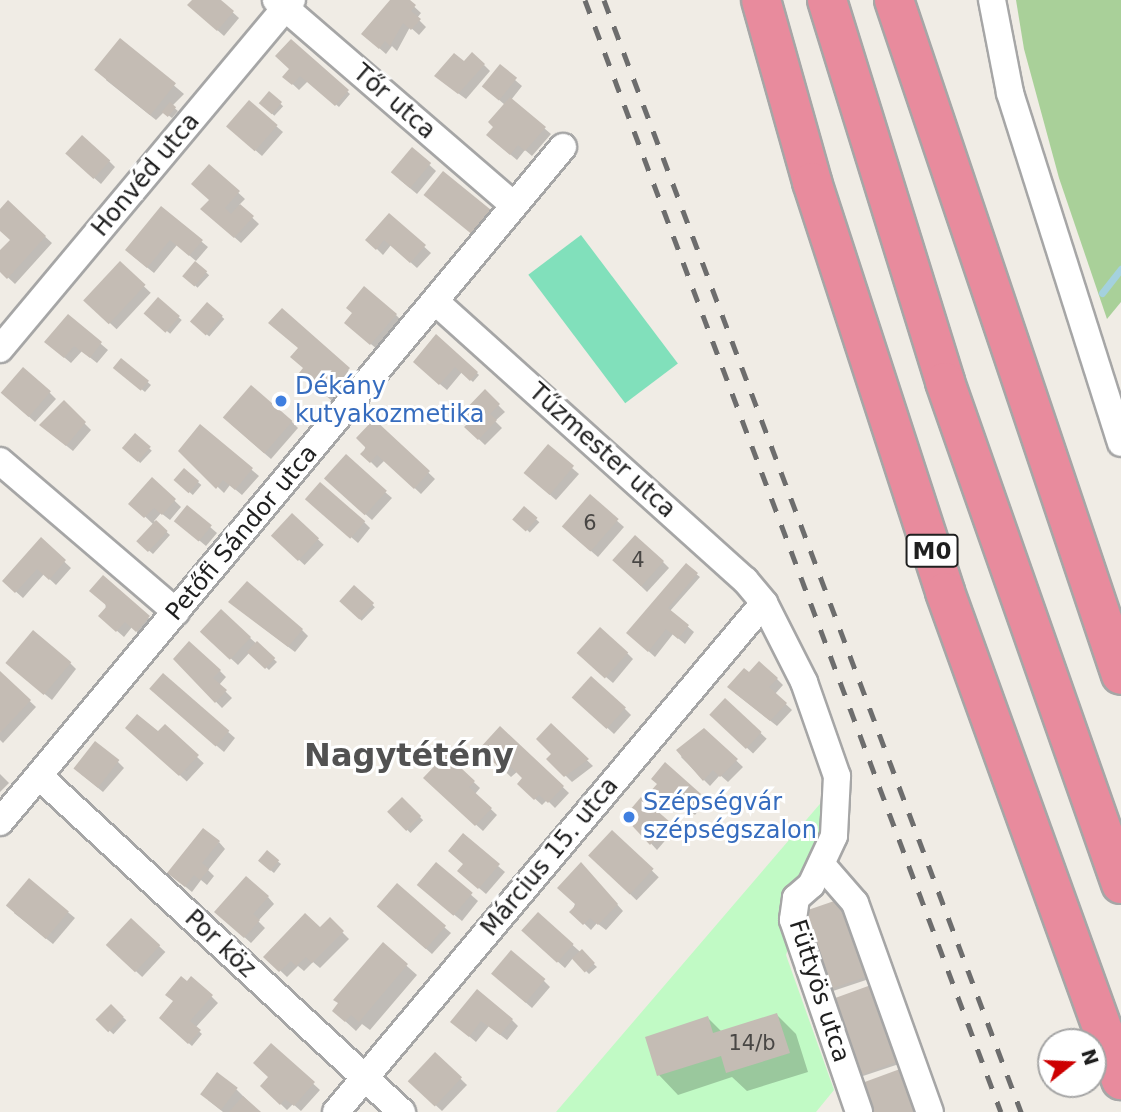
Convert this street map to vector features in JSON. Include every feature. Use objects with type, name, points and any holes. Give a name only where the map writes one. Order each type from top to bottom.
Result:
[{"type":"highway","name":"M0","points":[[827,0],[945,382],[1121,884]]},
{"type":"highway","points":[[894,0],[928,110],[1121,675]]},
{"type":"highway","points":[[907,0],[928,110]]},
{"type":"highway","name":"M0","points":[[761,5],[812,182],[941,579],[1121,1080]]},
{"type":"street","points":[[992,0],[1010,93],[1121,443]]},
{"type":"street","name":"Tőr utca","points":[[285,3],[512,204]]},
{"type":"street","name":"Honvéd utca","points":[[0,349],[285,3]]},
{"type":"street","name":"Petőfi Sándor utca","points":[[0,822],[436,302],[512,204],[563,147]]},
{"type":"street","name":"Tűzmester utca","points":[[436,302],[745,580],[764,603]]},
{"type":"street","points":[[0,461],[176,612]]},
{"type":"street","name":"Füttyös utca","points":[[764,603],[804,682],[837,776],[835,836],[811,885],[796,898],[793,920],[859,1112]]},
{"type":"street","name":"Március 15. utca","points":[[336,1112],[764,603]]},
{"type":"street","name":"Por köz","points":[[39,776],[402,1112]]},
{"type":"street","points":[[822,865],[855,903],[929,1112]]},
{"type":"green space","points":[[1016,0],[1121,0],[1121,302],[1107,319],[1059,178],[1024,49]]},
{"type":"green space","points":[[581,235],[678,364],[625,403],[528,275]]},
{"type":"green space","points":[[825,798],[828,827],[786,955],[834,1090],[816,1112],[556,1112]]},
{"type":"building","points":[[192,0],[221,0],[234,11],[217,31],[187,5]]},
{"type":"building","points":[[390,0],[410,0],[416,5],[411,11],[421,19],[411,30],[403,23],[390,46],[385,41],[379,49],[361,34]]},
{"type":"building","points":[[120,38],[176,83],[150,115],[94,70]]},
{"type":"building","points":[[291,39],[349,90],[335,106],[300,76],[292,85],[282,77],[289,69],[275,56]]},
{"type":"building","points":[[472,52],[485,64],[458,94],[434,76],[454,53],[464,61]]},
{"type":"building","points":[[500,64],[517,78],[499,100],[482,87]]},
{"type":"building","points":[[269,91],[282,102],[272,114],[259,103]]},
{"type":"building","points":[[510,97],[546,127],[525,151],[518,145],[510,155],[486,135],[493,127],[488,122]]},
{"type":"building","points":[[249,100],[278,125],[255,151],[226,126]]},
{"type":"building","points":[[170,102],[176,107],[168,117],[162,112]]},
{"type":"building","points":[[82,135],[110,160],[94,179],[65,154]]},
{"type":"building","points":[[412,147],[431,163],[410,188],[391,172]]},
{"type":"building","points":[[209,164],[240,191],[225,208],[231,214],[240,204],[254,216],[234,238],[200,209],[209,200],[191,184]]},
{"type":"building","points":[[443,171],[494,212],[474,236],[423,195]]},
{"type":"building","points":[[8,200],[46,236],[7,279],[0,272],[0,250],[10,240],[0,231],[0,209]]},
{"type":"building","points":[[161,206],[203,240],[189,256],[170,240],[147,268],[125,250]]},
{"type":"building","points":[[389,213],[426,245],[410,263],[384,240],[376,250],[365,240]]},
{"type":"building","points":[[120,261],[146,285],[109,324],[83,300]]},
{"type":"building","points":[[195,261],[207,271],[194,287],[182,276]]},
{"type":"building","points":[[364,286],[397,314],[370,345],[344,323],[352,313],[346,308]]},
{"type":"building","points":[[158,297],[180,316],[165,333],[144,314]]},
{"type":"building","points":[[207,302],[223,316],[206,335],[190,322]]},
{"type":"building","points":[[282,308],[350,368],[325,396],[299,373],[303,368],[290,357],[298,348],[268,323]]},
{"type":"building","points":[[68,314],[102,342],[90,358],[74,346],[64,358],[44,342]]},
{"type":"building","points":[[436,334],[478,372],[470,381],[455,367],[439,385],[413,362]]},
{"type":"building","points":[[121,358],[149,381],[141,391],[113,368]]},
{"type":"building","points":[[23,367],[51,391],[29,417],[1,393]]},
{"type":"building","points":[[251,385],[293,421],[264,454],[223,417]]},
{"type":"building","points":[[485,389],[500,404],[490,414],[497,420],[478,440],[464,427],[470,421],[462,413]]},
{"type":"building","points":[[64,400],[86,422],[66,446],[39,425]]},
{"type":"building","points":[[374,419],[430,471],[414,489],[377,455],[370,463],[360,454],[366,448],[356,438]]},
{"type":"building","points":[[200,424],[253,468],[235,490],[223,480],[216,489],[178,451]]},
{"type":"building","points":[[135,433],[151,447],[138,462],[122,448]]},
{"type":"building","points":[[548,444],[574,466],[550,495],[524,473]]},
{"type":"building","points":[[346,454],[387,491],[365,515],[324,479]]},
{"type":"building","points":[[184,468],[199,481],[189,493],[174,480]]},
{"type":"building","points":[[152,477],[176,499],[162,515],[154,508],[144,518],[128,504]]},
{"type":"building","points":[[320,482],[365,521],[350,539],[305,499]]},
{"type":"building","points":[[590,494],[619,519],[590,551],[562,526]]},
{"type":"building","points":[[187,505],[212,525],[199,541],[174,521]]},
{"type":"building","points":[[524,506],[538,518],[526,531],[512,520]]},
{"type":"building","points":[[292,513],[319,538],[298,561],[271,536]]},
{"type":"building","points":[[156,520],[168,531],[148,552],[136,541]]},
{"type":"building","points":[[635,535],[664,561],[641,586],[612,560]]},
{"type":"building","points":[[41,537],[66,560],[49,580],[37,569],[15,593],[2,581]]},
{"type":"building","points":[[686,563],[698,573],[668,608],[689,625],[678,639],[666,629],[648,652],[626,633]]},
{"type":"building","points":[[103,575],[150,616],[136,632],[125,622],[116,632],[98,616],[107,606],[89,591]]},
{"type":"building","points":[[247,581],[303,629],[288,647],[228,602]]},
{"type":"building","points":[[354,585],[374,603],[359,619],[339,601]]},
{"type":"building","points":[[221,609],[251,637],[230,660],[200,632]]},
{"type":"building","points":[[600,627],[628,652],[605,678],[577,653]]},
{"type":"building","points":[[33,630],[71,662],[44,695],[5,663]]},
{"type":"building","points":[[189,641],[221,670],[213,678],[227,690],[215,703],[173,659]]},
{"type":"building","points":[[257,641],[275,658],[265,669],[247,652]]},
{"type":"building","points":[[759,661],[778,678],[769,687],[787,703],[770,721],[727,687],[744,668],[749,672]]},
{"type":"building","points":[[0,671],[31,700],[0,733]]},
{"type":"building","points":[[163,673],[229,731],[216,747],[149,689]]},
{"type":"building","points":[[591,676],[626,707],[607,729],[572,698]]},
{"type":"building","points":[[725,698],[762,732],[746,749],[709,715]]},
{"type":"building","points":[[137,714],[158,731],[165,724],[199,755],[179,776],[125,728]]},
{"type":"building","points":[[551,723],[589,759],[564,777],[546,759],[551,754],[536,739]]},
{"type":"building","points":[[500,726],[564,786],[548,803],[539,795],[534,800],[517,784],[522,778],[510,766],[504,772],[479,749]]},
{"type":"building","points":[[704,728],[738,759],[720,777],[713,770],[703,781],[676,750]]},
{"type":"building","points":[[95,741],[119,760],[98,788],[73,769]]},
{"type":"building","points":[[446,754],[475,781],[469,787],[492,808],[475,826],[423,778]]},
{"type":"building","points":[[665,762],[701,794],[687,810],[670,795],[662,805],[649,793],[657,784],[651,779]]},
{"type":"building","points":[[402,797],[421,816],[406,831],[387,812]]},
{"type":"building","points":[[641,797],[670,822],[650,845],[624,817]]},
{"type":"building","points":[[203,828],[220,841],[202,863],[209,869],[200,880],[194,875],[185,887],[167,873]]},
{"type":"building","points":[[612,830],[654,869],[630,894],[588,856]]},
{"type":"building","points":[[463,833],[500,864],[478,889],[457,871],[463,864],[448,851]]},
{"type":"building","points":[[267,850],[279,860],[270,871],[258,861]]},
{"type":"building","points":[[436,862],[473,893],[453,916],[417,885]]},
{"type":"building","points":[[581,862],[618,904],[598,925],[590,918],[583,925],[569,912],[576,905],[557,888]]},
{"type":"building","points":[[246,876],[269,896],[253,914],[260,920],[244,938],[214,912]]},
{"type":"building","points":[[29,878],[69,911],[46,939],[6,906]]},
{"type":"building","points":[[397,883],[446,926],[426,949],[377,906]]},
{"type":"building","points":[[840,899],[867,977],[829,990],[802,912]]},
{"type":"building","points":[[538,912],[574,944],[557,963],[521,931]]},
{"type":"building","points":[[305,913],[320,927],[330,917],[344,931],[312,963],[306,957],[296,966],[291,961],[279,972],[263,957]]},
{"type":"building","points":[[131,918],[160,945],[135,972],[106,945]]},
{"type":"building","points":[[383,942],[408,964],[359,1022],[351,1015],[345,1022],[332,1011],[338,1003],[333,1000]]},
{"type":"building","points":[[582,949],[595,963],[585,972],[572,959]]},
{"type":"building","points":[[511,950],[545,979],[526,1003],[491,974]]},
{"type":"building","points":[[181,976],[187,981],[191,976],[213,995],[190,1021],[201,1030],[188,1044],[159,1018],[173,1001],[165,995]]},
{"type":"building","points":[[871,985],[899,1061],[860,1075],[832,999]]},
{"type":"building","points":[[477,989],[513,1019],[500,1035],[481,1021],[469,1037],[450,1022]]},
{"type":"building","points":[[111,1004],[124,1017],[108,1032],[95,1020]]},
{"type":"building","points":[[777,1013],[790,1053],[726,1073],[721,1056],[657,1076],[645,1037],[708,1016],[713,1033]]},
{"type":"building","points":[[271,1043],[315,1082],[294,1106],[285,1099],[280,1105],[260,1086],[268,1077],[253,1063]]},
{"type":"building","points":[[435,1052],[462,1077],[435,1106],[408,1081]]},
{"type":"building","points":[[900,1069],[916,1112],[872,1112],[862,1083]]},
{"type":"building","points":[[217,1072],[238,1088],[221,1110],[200,1094]]},
{"type":"building","points":[[243,1096],[261,1112],[229,1112]]},
{"type":"waterway","points":[[1102,293],[1121,269]]},
{"type":"railway","points":[[585,0],[1001,1112]]},
{"type":"railway","points":[[604,0],[1021,1112]]},
{"type":"place","name":"Dékány kutyakozmetika","points":[[281,401]]},
{"type":"place","name":"Szépségvár szépségszalon","points":[[629,817]]},
{"type":"district","name":"Nagytétény","points":[[409,755]]}]
